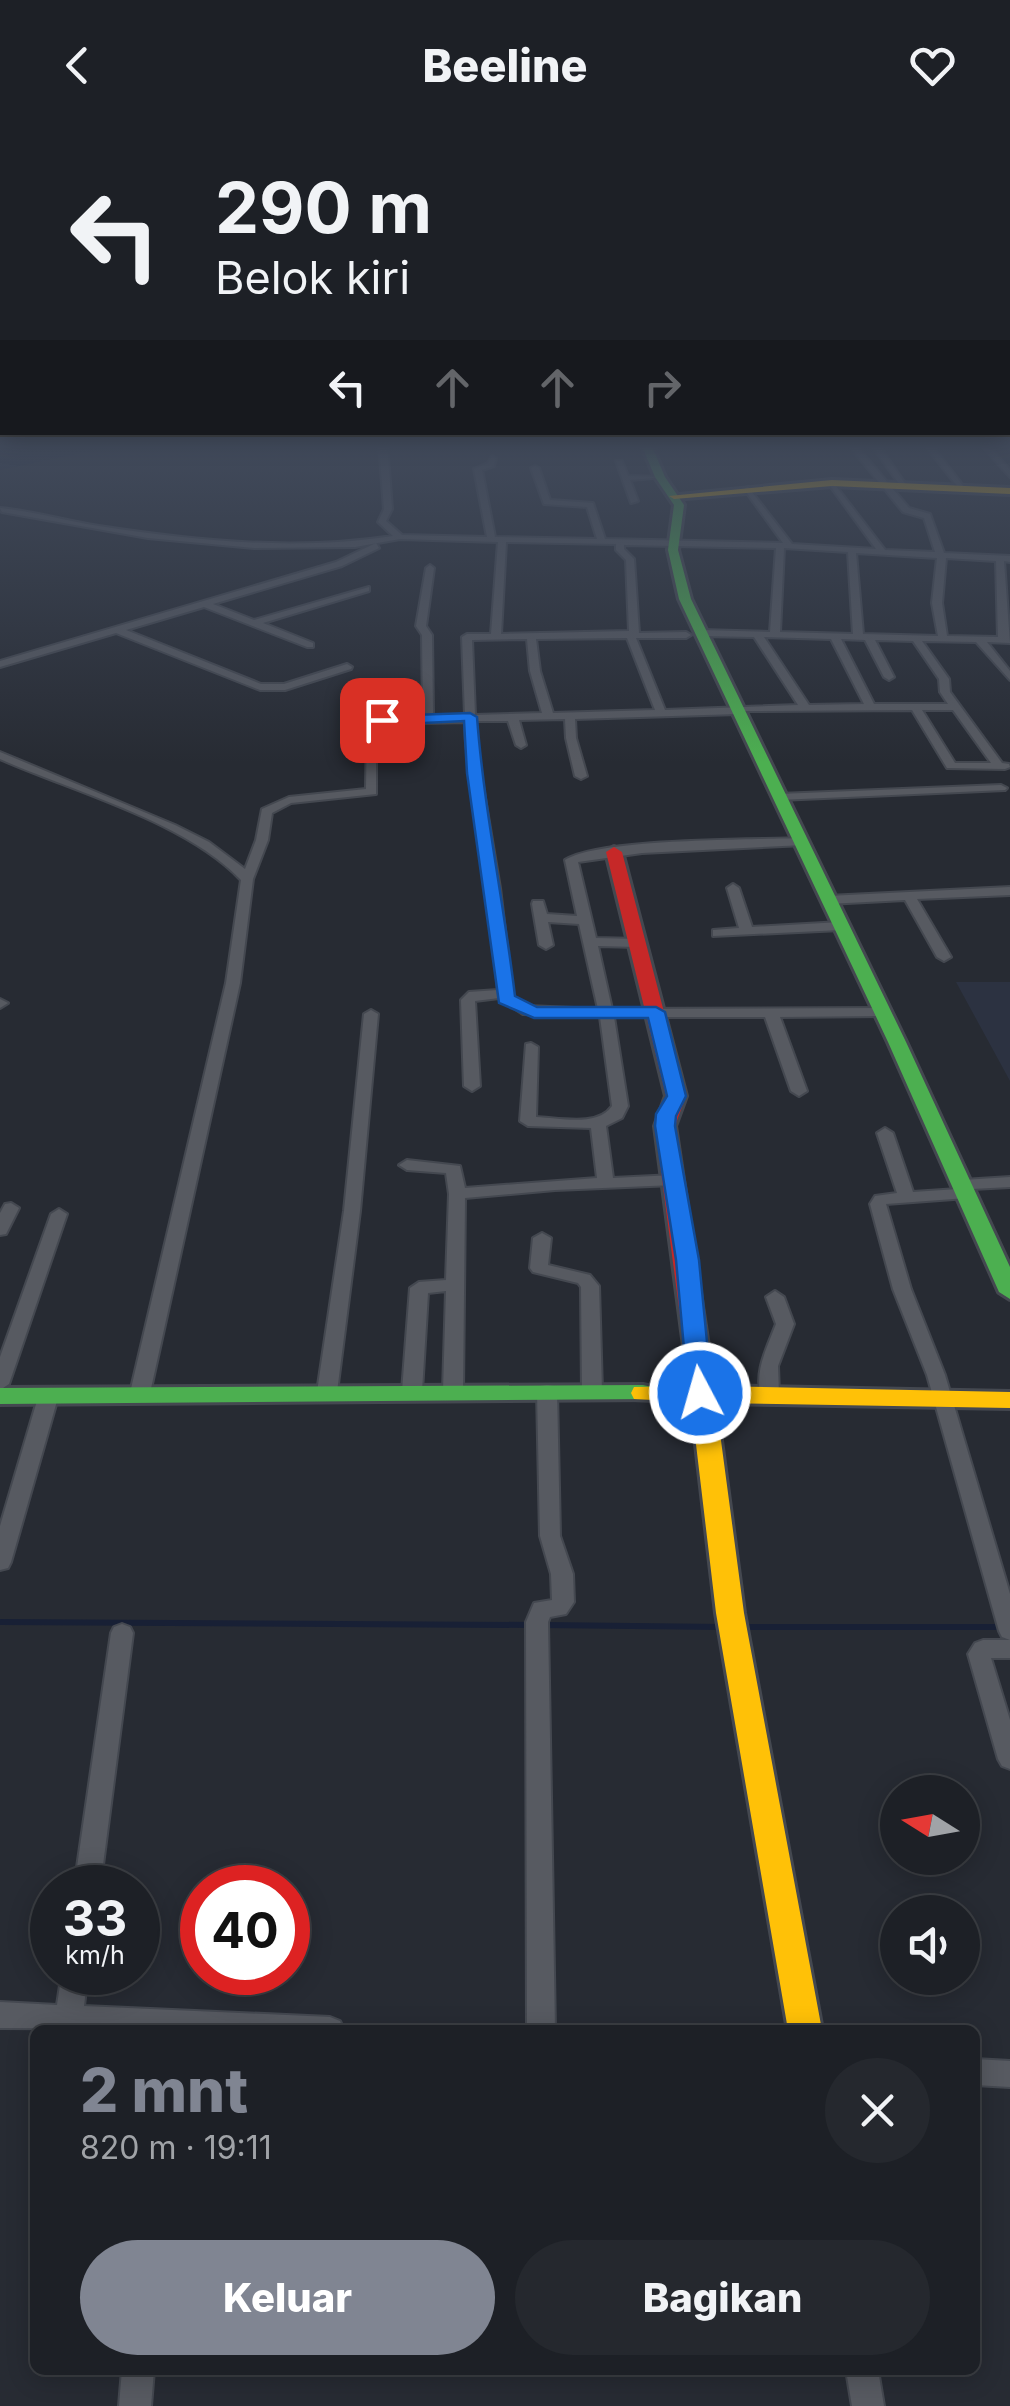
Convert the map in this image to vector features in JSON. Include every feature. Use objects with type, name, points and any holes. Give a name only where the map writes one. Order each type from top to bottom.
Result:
[{"type":"street","points":[[0,664],[346,562],[366,550]]},
{"type":"street","points":[[496,550],[496,634]]},
{"type":"street","points":[[620,550],[630,555],[632,634],[660,712]]},
{"type":"street","points":[[674,550],[694,635],[738,709],[1010,1292]]},
{"type":"street","points":[[775,634],[785,550]]},
{"type":"street","points":[[852,550],[863,635],[889,678]]},
{"type":"street","points":[[855,550],[1005,559],[1006,640],[834,634],[467,637],[470,717],[503,994],[512,1003],[534,1012],[882,1012]]},
{"type":"street","points":[[940,550],[937,602],[944,638]]},
{"type":"street","points":[[428,718],[427,635],[422,626],[430,568]]},
{"type":"street","points":[[258,622],[366,589]]},
{"type":"street","points":[[204,604],[310,645]]},
{"type":"street","points":[[115,629],[267,688],[285,687],[347,667]]},
{"type":"street","points":[[531,634],[535,671],[548,714]]},
{"type":"street","points":[[757,634],[805,707]]},
{"type":"street","points":[[834,634],[870,706]]},
{"type":"street","points":[[915,637],[946,683],[945,692],[958,707],[1010,800]]},
{"type":"street","points":[[979,639],[1010,677]]},
{"type":"street","points":[[140,1393],[233,983],[248,879],[269,808],[289,800],[370,794],[372,722],[805,707],[958,707]]},
{"type":"street","points":[[914,707],[952,766],[994,768]]},
{"type":"street","points":[[570,714],[571,738],[581,776]]},
{"type":"street","points":[[512,716],[520,745]]},
{"type":"street","points":[[0,755],[198,840],[227,856],[248,879]]},
{"type":"street","points":[[779,797],[1000,788]]},
{"type":"street","points":[[531,1046],[528,1121],[598,1124],[616,1116],[620,1106],[606,1012],[571,860],[614,852],[800,842]]},
{"type":"street","points":[[614,852],[676,1096],[665,1119],[687,1260],[700,1393],[734,1628],[805,2025]]},
{"type":"street","points":[[733,888],[747,931]]},
{"type":"street","points":[[828,900],[1010,891]]},
{"type":"street","points":[[909,896],[944,956]]},
{"type":"street","points":[[546,945],[540,911],[586,920]]},
{"type":"street","points":[[718,933],[841,926]]},
{"type":"street","points":[[591,942],[638,942]]},
{"type":"street","points":[[472,1086],[468,1000],[474,995],[503,994]]},
{"type":"street","points":[[771,1012],[799,1091]]},
{"type":"street","points":[[327,1392],[352,1211],[371,1014]]},
{"type":"street","points":[[598,1124],[606,1184]]},
{"type":"street","points":[[886,1133],[908,1197]]},
{"type":"street","points":[[407,1165],[454,1169],[457,1323],[452,1392]]},
{"type":"street","points":[[457,1194],[555,1184],[674,1180]]},
{"type":"street","points":[[1008,1625],[941,1397],[902,1289],[878,1204],[881,1200],[1010,1182]]},
{"type":"street","points":[[0,1230],[11,1208]]},
{"type":"street","points":[[0,1384],[59,1214]]},
{"type":"street","points":[[542,1238],[539,1268],[584,1278],[590,1286],[592,1392]]},
{"type":"street","points":[[412,1392],[419,1288],[455,1284]]},
{"type":"street","points":[[769,1394],[768,1366],[785,1324],[775,1297]]},
{"type":"street","points":[[0,1396],[546,1391],[1010,1400]]},
{"type":"street","points":[[541,2025],[538,1625],[542,1609],[558,1608],[563,1602],[562,1574],[550,1536],[546,1391]]},
{"type":"street","points":[[0,1562],[49,1394]]},
{"type":"street","points":[[90,1865],[122,1633]]},
{"type":"street","points":[[1010,1649],[984,1649],[979,1654],[1010,1760]]},
{"type":"street","points":[[69,2018],[72,1995]]},
{"type":"street","points":[[0,2015],[170,2025]]},
{"type":"street","points":[[980,2072],[1010,2074]]},
{"type":"street","points":[[135,2406],[138,2375]]},
{"type":"street","points":[[863,2375],[868,2406]]},
{"type":"shaded area","points":[[956,982],[1010,982],[1010,1081]]},
{"type":"waterway","points":[[0,1622],[532,1625]]},
{"type":"waterway","points":[[543,1625],[722,1627]]},
{"type":"waterway","points":[[743,1627],[1010,1627]]},
{"type":"traffic: fast","points":[[673,550],[685,599],[897,1042],[1010,1292]]},
{"type":"traffic: fast","points":[[0,1396],[643,1393]]},
{"type":"traffic: slow","points":[[696,1346],[730,1613],[804,2025]]},
{"type":"traffic: slow","points":[[643,1393],[1010,1400]]},
{"type":"traffic: jam","points":[[614,852],[676,1096],[665,1126],[696,1346]]},
{"type":"route","points":[[382,720],[470,717],[474,773],[494,888],[506,999],[534,1012],[656,1012],[676,1096],[676,1103],[666,1114],[665,1126],[687,1260],[700,1393]]}]
